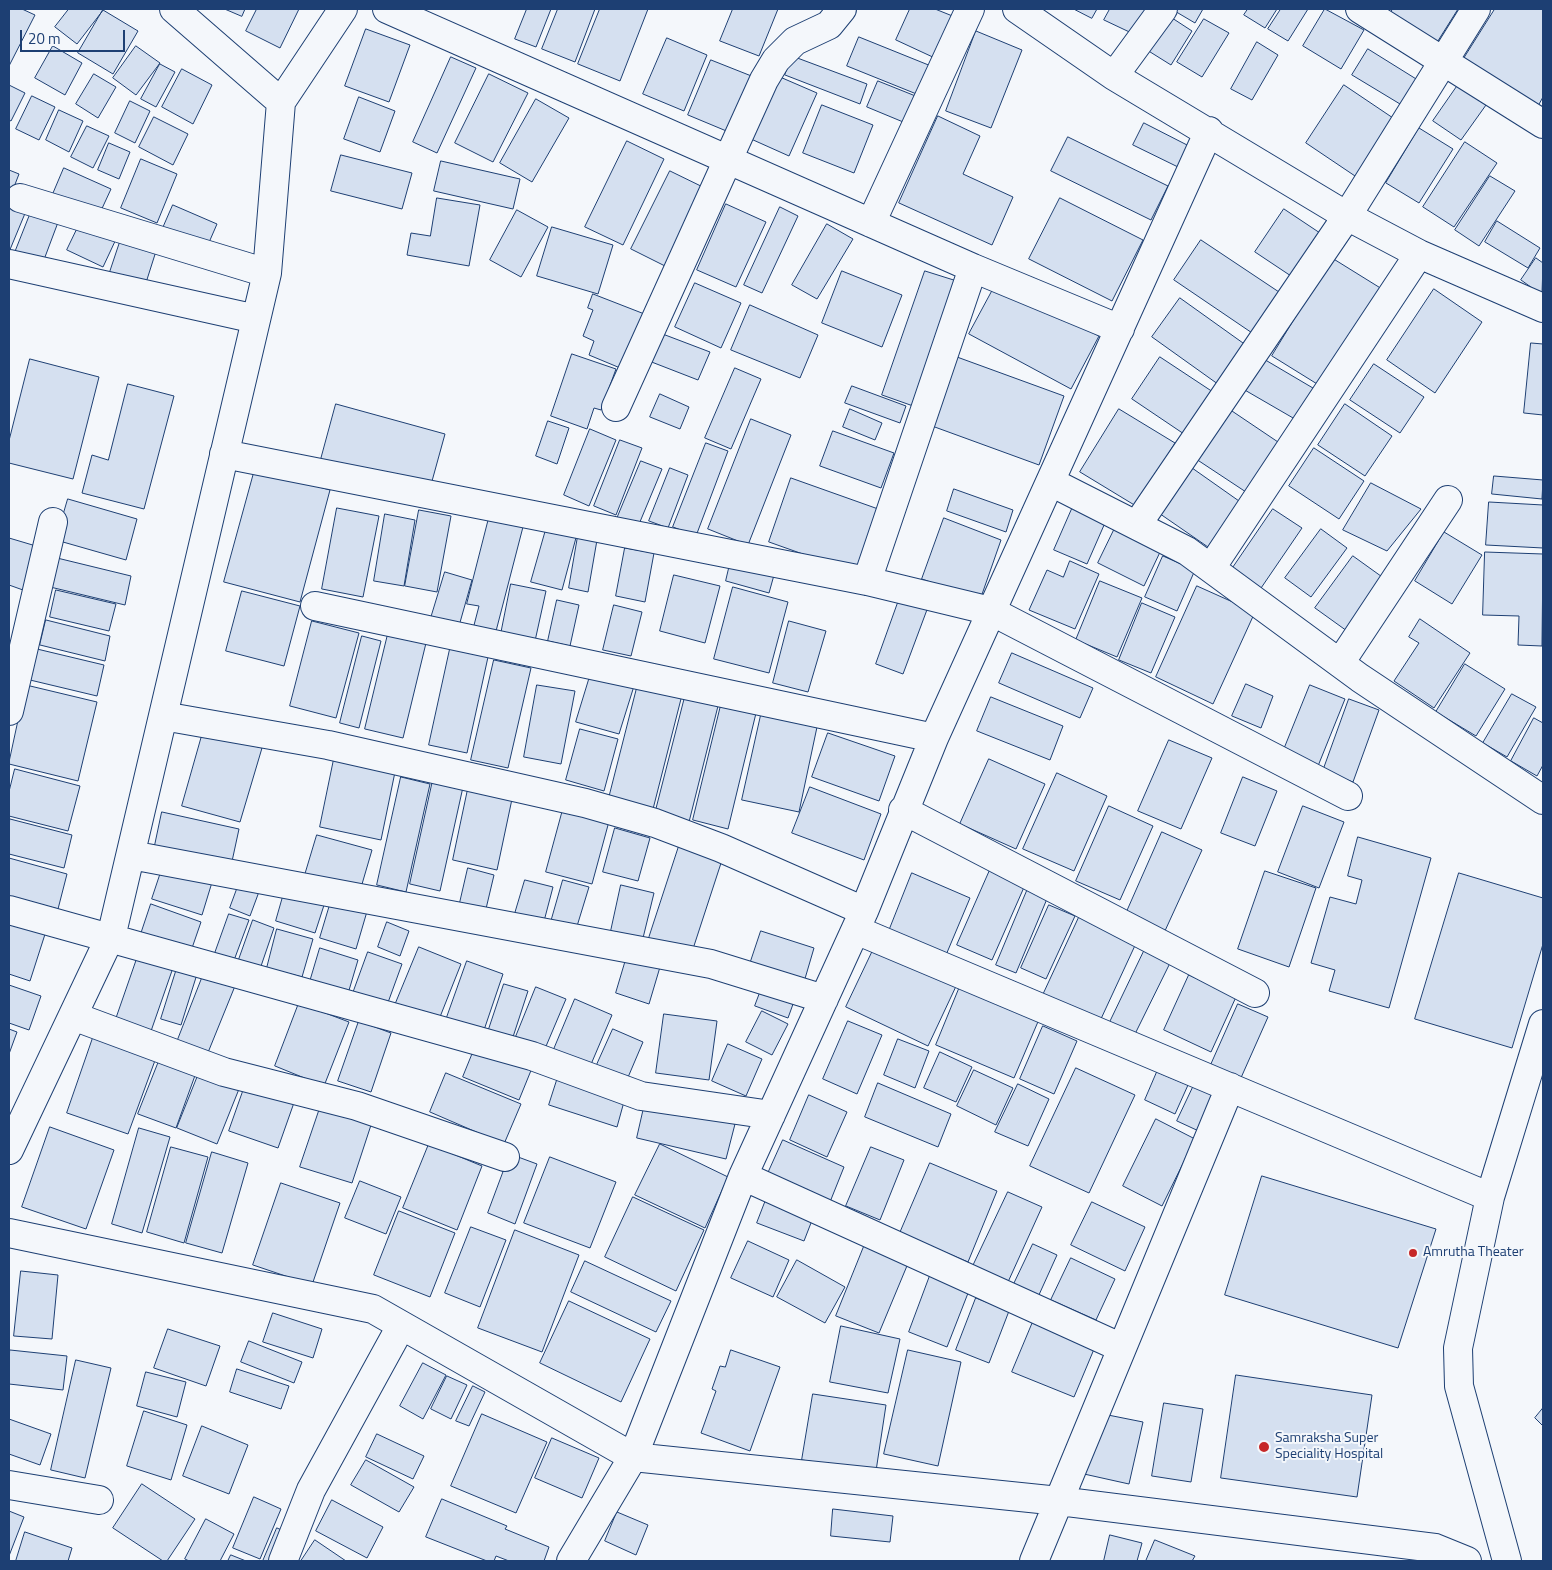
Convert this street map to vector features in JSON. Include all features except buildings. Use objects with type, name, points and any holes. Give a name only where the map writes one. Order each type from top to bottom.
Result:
[{"type":"street","points":[[174,9],[281,102]]},
{"type":"street","points":[[9,1150],[110,939],[267,273],[281,102],[343,9]]},
{"type":"street","points":[[387,9],[973,268],[1120,329]]},
{"type":"street","points":[[616,407],[764,80],[776,60],[795,41],[829,25],[842,9]]},
{"type":"street","points":[[872,223],[970,9]]},
{"type":"street","points":[[1017,9],[1114,76],[1347,216],[1419,254],[1543,308]]},
{"type":"street","points":[[1114,76],[1163,9]]},
{"type":"street","points":[[1360,9],[1444,60],[1543,124]]},
{"type":"street","points":[[1137,525],[1347,216],[1476,9]]},
{"type":"street","points":[[571,1561],[633,1457],[743,1176],[860,921],[903,810],[934,738],[1209,132]]},
{"type":"street","points":[[20,198],[267,273]]},
{"type":"street","points":[[1211,568],[1419,254]]},
{"type":"street","points":[[9,264],[256,319]]},
{"type":"street","points":[[867,581],[973,268]]},
{"type":"street","points":[[224,454],[867,581],[991,611],[1348,796]]},
{"type":"street","points":[[1051,482],[1187,551],[1340,663],[1543,800]]},
{"type":"street","points":[[1340,663],[1448,500]]},
{"type":"street","points":[[9,711],[53,522]]},
{"type":"street","points":[[315,606],[934,738]]},
{"type":"street","points":[[163,716],[328,744],[602,808],[655,823],[722,848],[860,921],[1230,1087],[1490,1197]]},
{"type":"street","points":[[903,810],[1255,993]]},
{"type":"street","points":[[131,855],[550,932],[711,964],[824,999]]},
{"type":"street","points":[[9,910],[532,1056],[642,1096],[771,1115]]},
{"type":"street","points":[[73,1016],[224,1072],[357,1106],[506,1156]]},
{"type":"street","points":[[1507,1561],[1458,1386],[1458,1348],[1490,1197],[1543,1024]]},
{"type":"street","points":[[1034,1561],[1230,1087]]},
{"type":"street","points":[[743,1176],[1122,1348]]},
{"type":"street","points":[[9,1233],[373,1309],[633,1457],[1059,1501],[1432,1554],[1467,1561]]},
{"type":"street","points":[[283,1561],[311,1490],[401,1326]]},
{"type":"street","points":[[9,1485],[99,1500]]},
{"type":"place","name":"Amrutha Theater","points":[[1413,1253]]},
{"type":"place","name":"Samraksha Super Speciality Hospital","points":[[1264,1447]]}]
